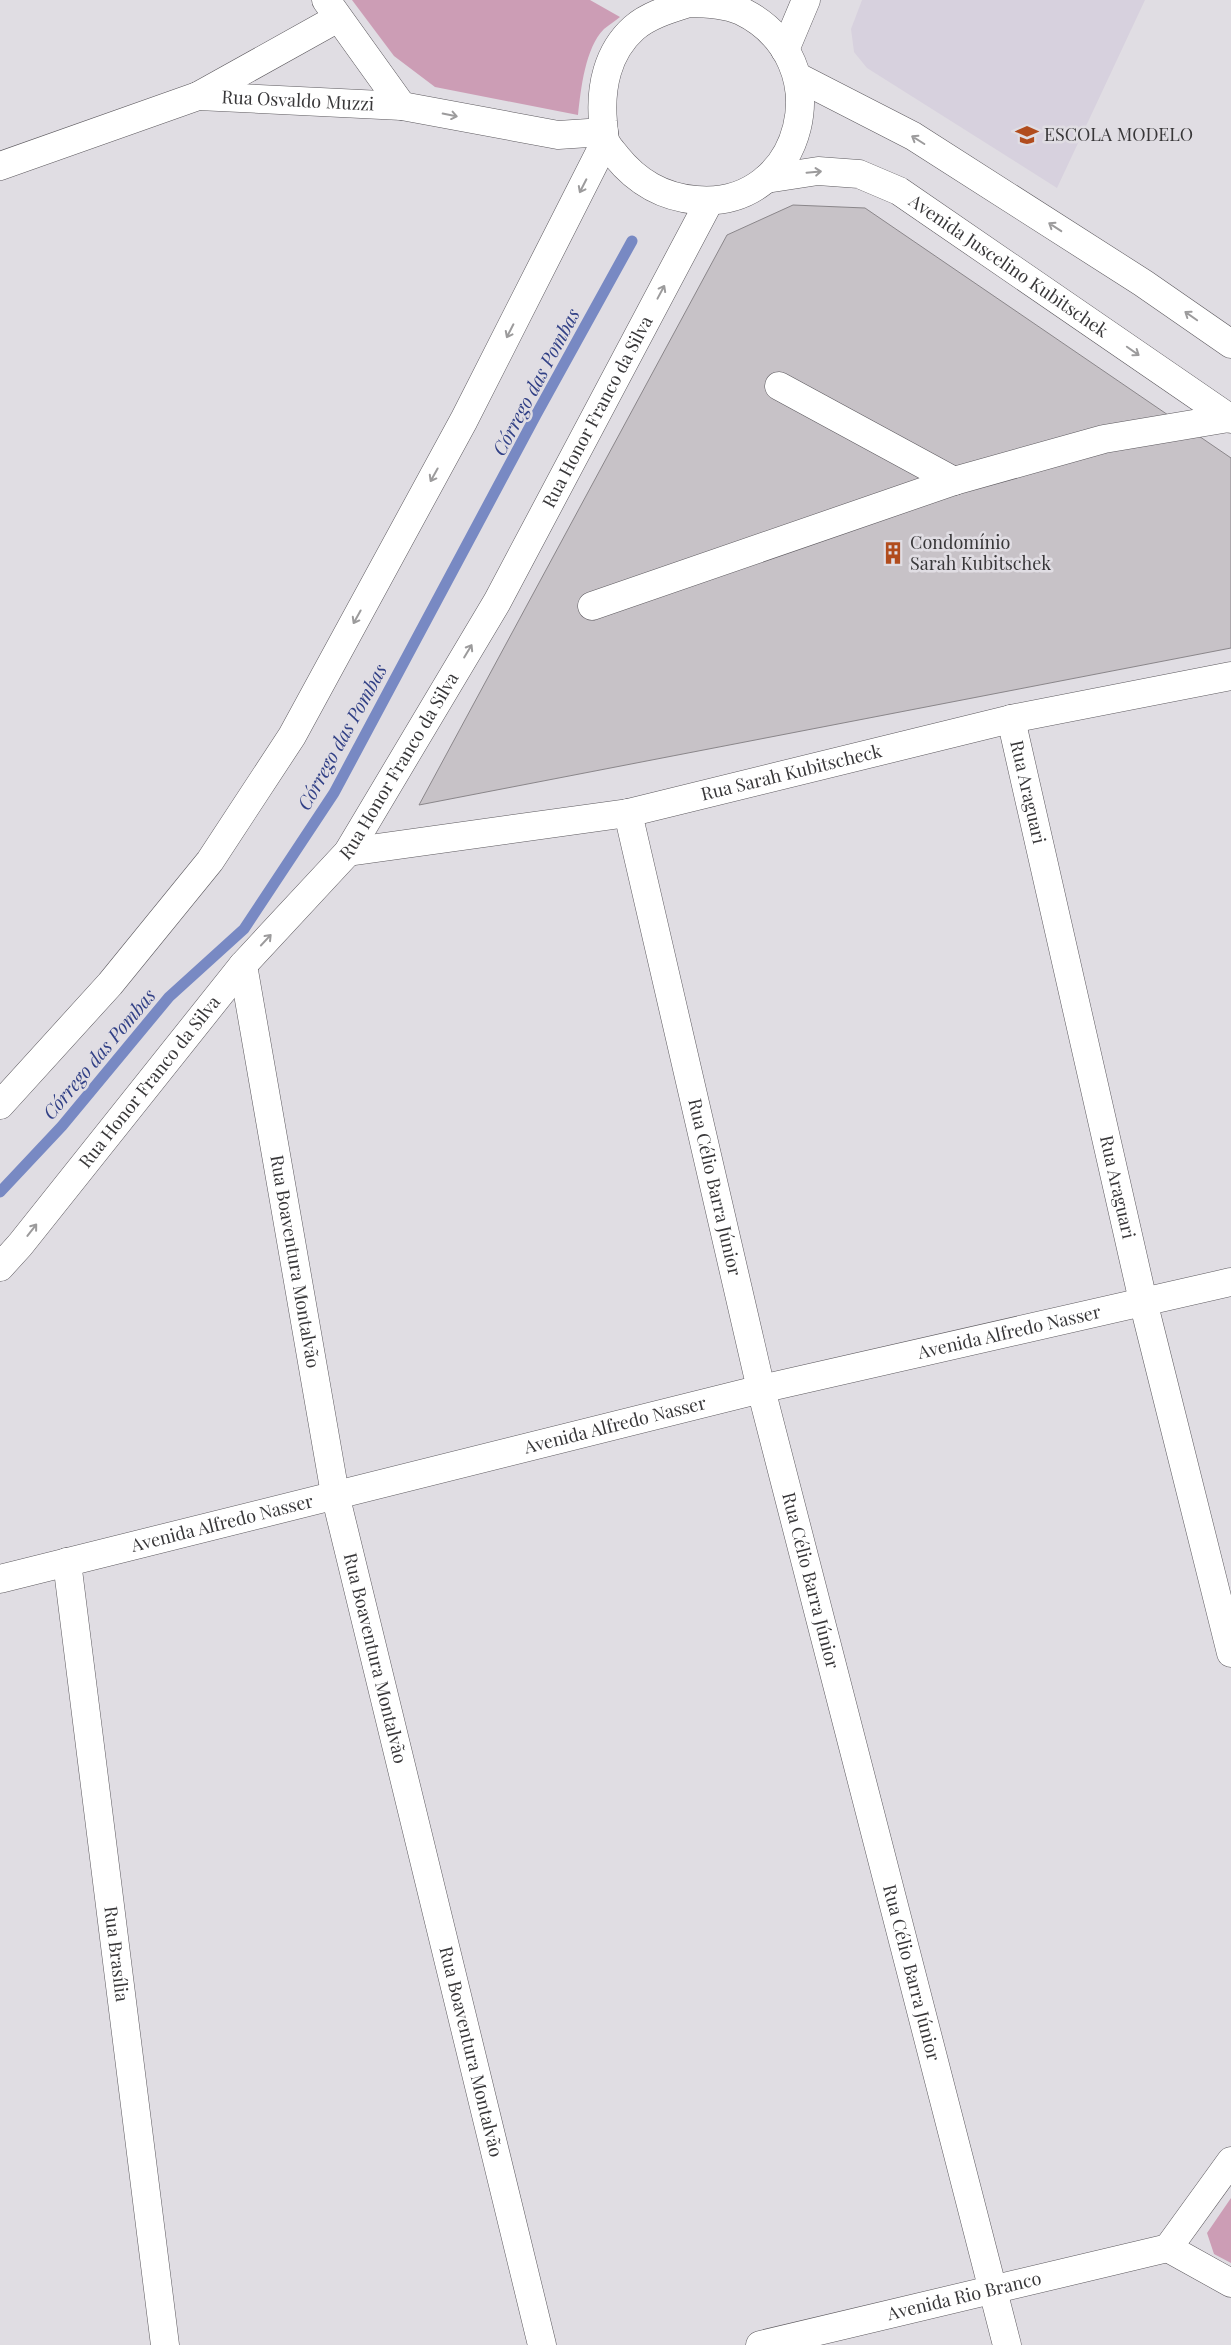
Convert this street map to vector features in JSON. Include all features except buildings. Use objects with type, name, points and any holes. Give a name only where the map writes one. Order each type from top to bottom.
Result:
[{"type":"street","points":[[786,50],[806,0]]},
{"type":"street","points":[[689,2],[711,4],[740,11],[766,27],[786,50],[798,78],[801,105],[796,133],[784,158],[766,179],[736,196],[709,202],[676,198],[645,185],[620,161],[605,137],[601,103],[604,76],[616,50],[652,6],[689,2]]},
{"type":"street","points":[[198,96],[332,9],[402,106]]},
{"type":"street","points":[[798,78],[913,136],[1143,284],[1231,344]]},
{"type":"street","name":"Rua Osvaldo Muzzi","points":[[0,166],[198,96],[402,106],[558,135],[605,137]]},
{"type":"street","points":[[0,1105],[110,984],[210,861],[292,736],[464,420],[605,137]]},
{"type":"street","name":"Avenida Juscelino Kubitschek","points":[[766,179],[818,171],[859,174],[899,191],[1230,418]]},
{"type":"street","name":"Rua Honor Franco da Silva","points":[[0,1267],[20,1246],[243,965],[348,852],[497,602],[709,202]]},
{"type":"street","points":[[779,386],[954,481]]},
{"type":"street","points":[[592,606],[954,481],[1104,439],[1230,418]]},
{"type":"street","name":"Rua Sarah Kubitscheck","points":[[348,852],[628,813],[1012,719],[1231,676]]},
{"type":"street","name":"Rua Araguari","points":[[1012,719],[1144,1301],[1231,1653]]},
{"type":"street","name":"Rua Célio Barra Júnior","points":[[628,813],[761,1389],[1007,2345]]},
{"type":"street","name":"Rua Boaventura Montalvão","points":[[243,965],[335,1494],[542,2345]]},
{"type":"street","name":"Avenida Alfredo Nasser","points":[[0,1579],[761,1389],[1231,1282]]},
{"type":"street","name":"Rua Brasília","points":[[67,1562],[165,2345]]},
{"type":"street","points":[[1231,2161],[1168,2248],[1231,2283]]},
{"type":"street","name":"Avenida Rio Branco","points":[[760,2345],[1168,2248]]},
{"type":"shaded area","points":[[352,0],[590,0],[620,17],[604,29],[592,47],[585,69],[578,115],[435,87],[394,56]]},
{"type":"shaded area","name":"ESCOLA MODELO","points":[[862,0],[1145,0],[1057,188],[867,68],[854,52],[851,29]]},
{"type":"shaded area","points":[[1231,2198],[1231,2263],[1214,2254],[1207,2233]]},
{"type":"waterway","name":"Córrego das Pombas","points":[[0,1192],[62,1126],[169,997],[244,929],[334,793],[536,415],[632,241]]},
{"type":"place","name":"ESCOLA MODELO","points":[[1027,135]]},
{"type":"place","name":"Condomínio Sarah Kubitschek","points":[[893,553]]}]
